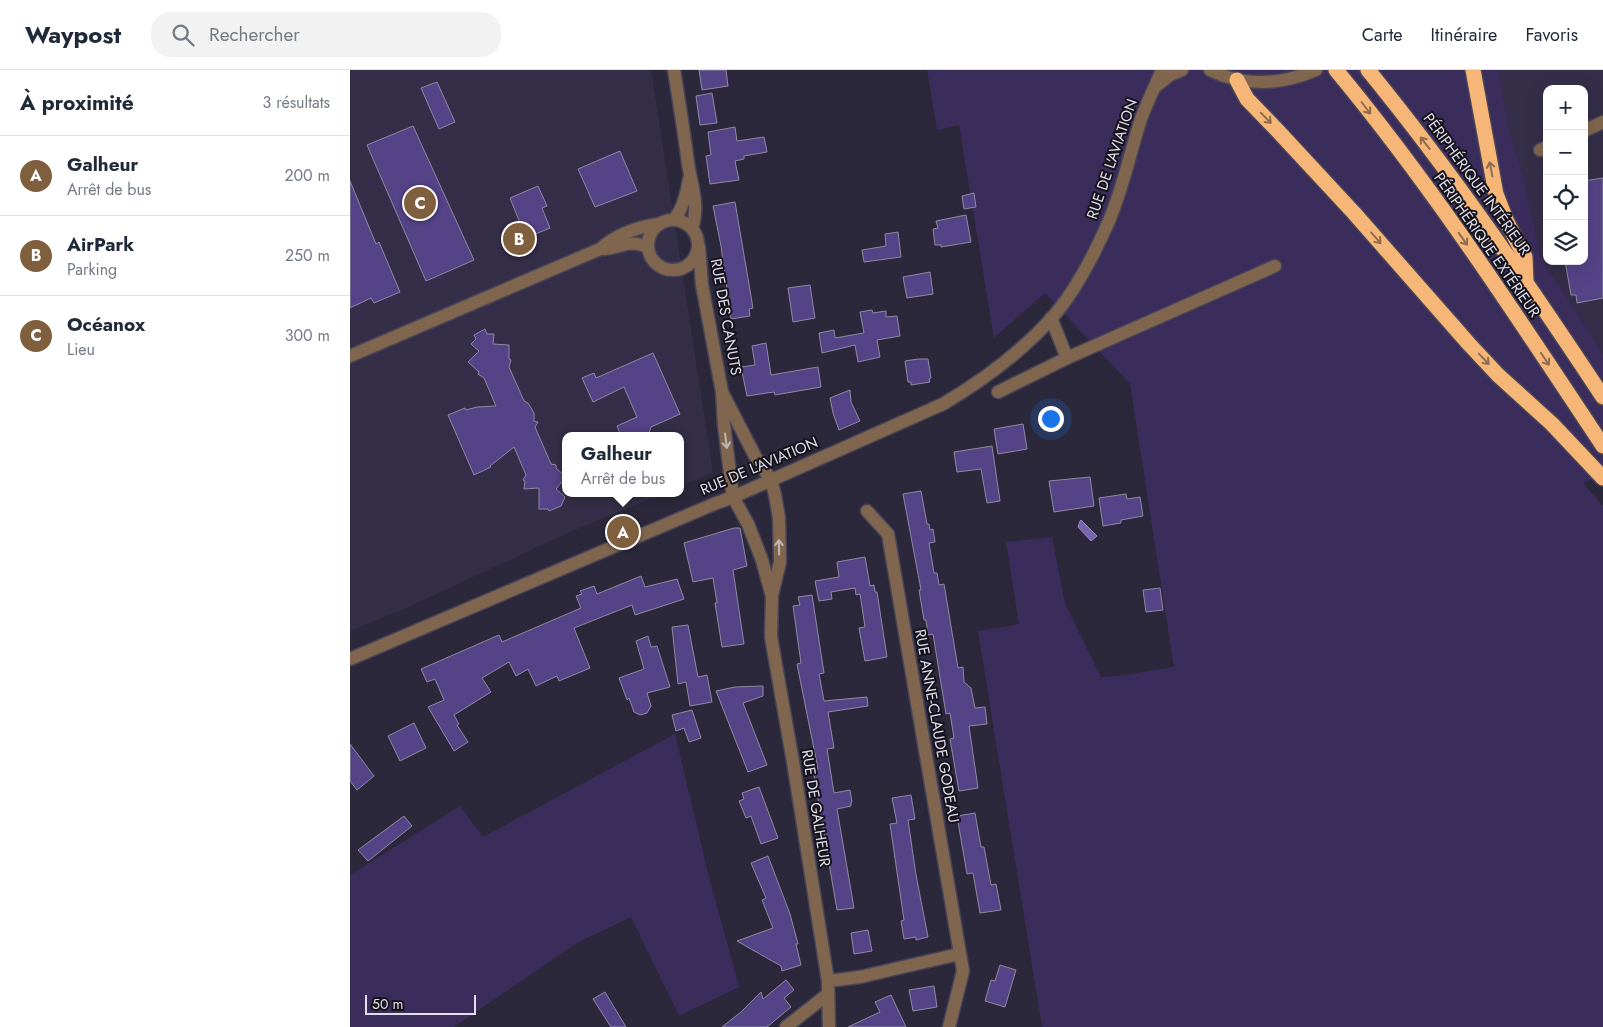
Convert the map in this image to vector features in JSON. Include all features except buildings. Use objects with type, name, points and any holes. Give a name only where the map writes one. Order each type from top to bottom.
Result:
[{"type":"highway","name":"PÉRIPHÉRIQUE EXTÉRIEUR","points":[[1336,70],[1402,155],[1464,241],[1603,446]]},
{"type":"highway","name":"PÉRIPHÉRIQUE INTÉRIEUR","points":[[1368,70],[1457,184],[1526,281],[1603,397]]},
{"type":"highway","points":[[1473,70],[1496,194],[1507,222],[1525,257],[1526,281]]},
{"type":"highway","points":[[1237,80],[1247,99],[1341,199],[1469,344],[1498,375],[1565,437],[1603,478]]},
{"type":"street","points":[[674,70],[690,174],[695,191],[695,220],[692,228]]},
{"type":"street","name":"RUE DE L'AVIATION","points":[[350,659],[733,497],[943,404],[968,389],[1015,353],[1051,318],[1082,275],[1109,221],[1122,188],[1142,119],[1162,70]]},
{"type":"street","name":"RUE DE L'AVIATION","points":[[1155,87],[1170,75],[1182,70]]},
{"type":"street","points":[[1210,70],[1237,80],[1272,82],[1296,78],[1316,70]]},
{"type":"street","points":[[1588,128],[1603,122]]},
{"type":"street","points":[[674,220],[688,191],[690,174]]},
{"type":"street","points":[[350,356],[600,249],[618,236],[642,227],[674,220],[687,224],[692,228],[696,234],[699,247],[696,258],[689,265],[677,270],[670,270],[657,265],[649,254],[648,247],[650,234],[659,224]]},
{"type":"street","points":[[600,249],[631,243],[648,247]]},
{"type":"street","name":"RUE DES CANUTS","points":[[699,247],[702,285],[722,392],[733,497]]},
{"type":"street","points":[[998,392],[1067,358],[1275,266]]},
{"type":"street","points":[[1051,318],[1067,358]]},
{"type":"street","name":"RUE DES CANUTS","points":[[722,392],[755,456],[771,480]]},
{"type":"street","name":"RUE DE GALHEUR","points":[[771,480],[779,518],[780,562],[772,595],[771,637],[793,762],[828,988],[829,1027]]},
{"type":"street","name":"RUE DE GALHEUR","points":[[733,497],[748,524],[762,560],[772,595]]},
{"type":"street","name":"RUE ANNE-CLAUDE GODEAU","points":[[866,511],[888,534],[963,970],[949,1027]]},
{"type":"street","points":[[786,1027],[828,988],[860,977],[959,954]]},
{"type":"shaded area","points":[[350,70],[651,70],[713,473],[684,485],[684,432],[562,432],[562,497],[654,497],[570,532],[404,609],[350,631]]},
{"type":"shaded area","points":[[927,70],[1499,70],[1508,126],[1523,176],[1543,265],[1546,265],[1603,354],[1603,474],[1583,483],[1603,506],[1603,1027],[1042,1027],[978,631],[1019,624],[1006,542],[1052,537],[1065,604],[1101,677],[1174,667],[1130,384],[1045,293],[994,338],[959,125],[937,130]]},
{"type":"shaded area","points":[[1499,70],[1603,70],[1603,354],[1546,265],[1588,265],[1588,85],[1543,85],[1543,260],[1523,176],[1508,126]]},
{"type":"shaded area","points":[[1081,520],[1097,536],[1091,541],[1078,527]]},
{"type":"shaded area","points":[[675,734],[709,877],[739,987],[679,1016],[631,917],[577,943],[454,1027],[350,1027],[350,875],[460,806],[483,837]]},
{"type":"place","name":"Océanox","points":[[420,203]]},
{"type":"place","name":"AirPark","points":[[519,239]]},
{"type":"place","name":"Galheur","points":[[623,532]]}]
